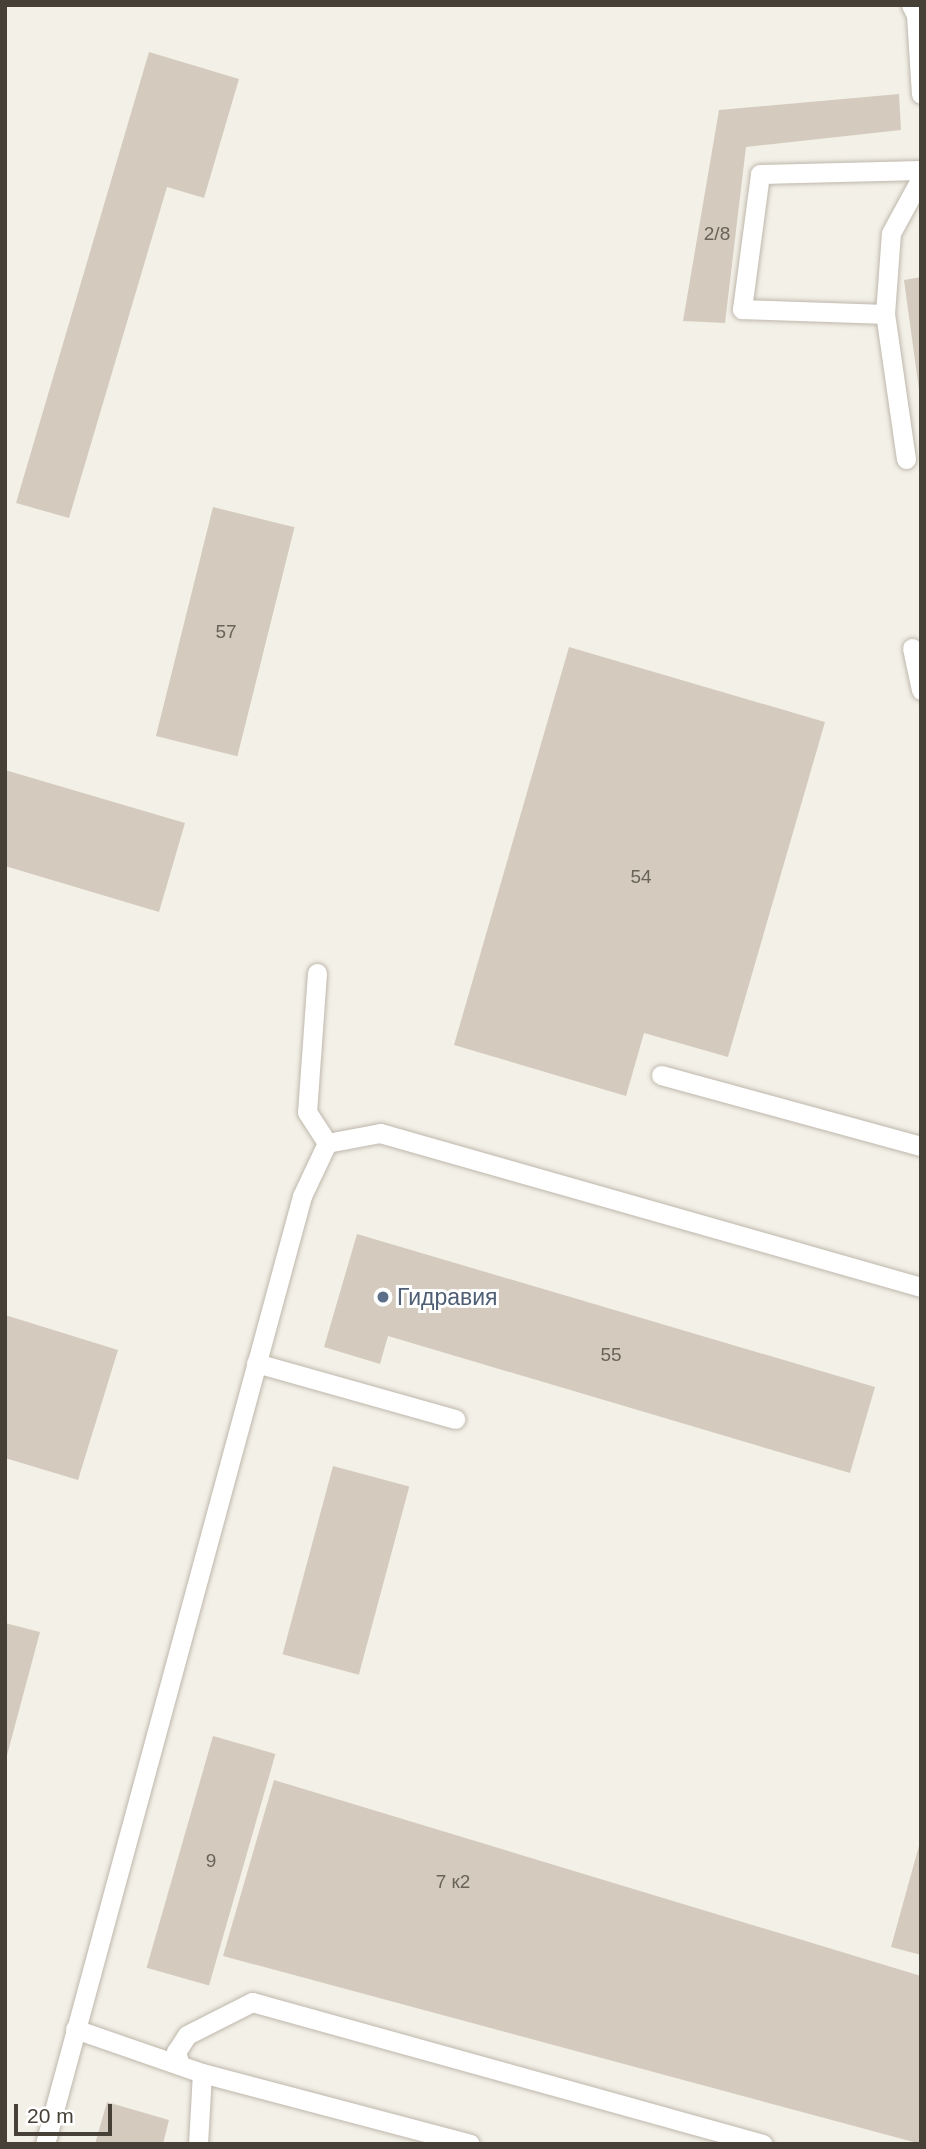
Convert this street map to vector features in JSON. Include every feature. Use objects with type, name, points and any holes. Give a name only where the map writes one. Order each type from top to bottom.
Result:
[{"type":"lane","points":[[916,12],[921,94]]},
{"type":"lane","points":[[885,314],[742,309],[760,174],[921,170]]},
{"type":"lane","points":[[906,459],[885,314],[891,233],[921,178]]},
{"type":"lane","points":[[912,648],[921,690]]},
{"type":"lane","points":[[317,973],[307,1112],[327,1143]]},
{"type":"lane","points":[[661,1075],[921,1146]]},
{"type":"lane","points":[[327,1143],[380,1133],[921,1287]]},
{"type":"lane","points":[[45,2144],[302,1196],[327,1143]]},
{"type":"lane","points":[[256,1363],[455,1419]]},
{"type":"lane","points":[[180,2065],[176,2052],[187,2035],[252,2002],[764,2144]]},
{"type":"lane","points":[[75,2029],[202,2073],[470,2144]]},
{"type":"lane","points":[[198,2144],[202,2073]]},
{"type":"building","points":[[149,52],[239,79],[204,198],[167,187],[69,518],[16,503]]},
{"type":"building","points":[[899,94],[901,130],[746,147],[725,323],[683,321],[719,110]]},
{"type":"building","points":[[921,277],[921,390],[919,390],[904,280]]},
{"type":"building","points":[[213,507],[295,527],[237,756],[156,736]]},
{"type":"building","points":[[569,647],[825,722],[728,1057],[644,1033],[626,1096],[454,1045]]},
{"type":"building","points":[[5,770],[185,823],[159,912],[5,866]]},
{"type":"building","points":[[357,1234],[875,1387],[850,1473],[388,1336],[380,1364],[324,1347]]},
{"type":"building","points":[[5,1315],[118,1350],[78,1480],[5,1458]]},
{"type":"building","points":[[333,1466],[409,1486],[359,1675],[283,1654]]},
{"type":"building","points":[[5,1623],[40,1632],[6,1759],[5,1759]]},
{"type":"building","points":[[213,1736],[275,1754],[209,1986],[147,1968]]},
{"type":"building","points":[[274,1780],[921,1976],[921,2144],[223,1956]]},
{"type":"building","points":[[921,1842],[921,1955],[891,1947]]},
{"type":"building","points":[[107,2102],[169,2120],[163,2144],[95,2144]]},
{"type":"place","name":"Гидравия","points":[[383,1297]]}]
